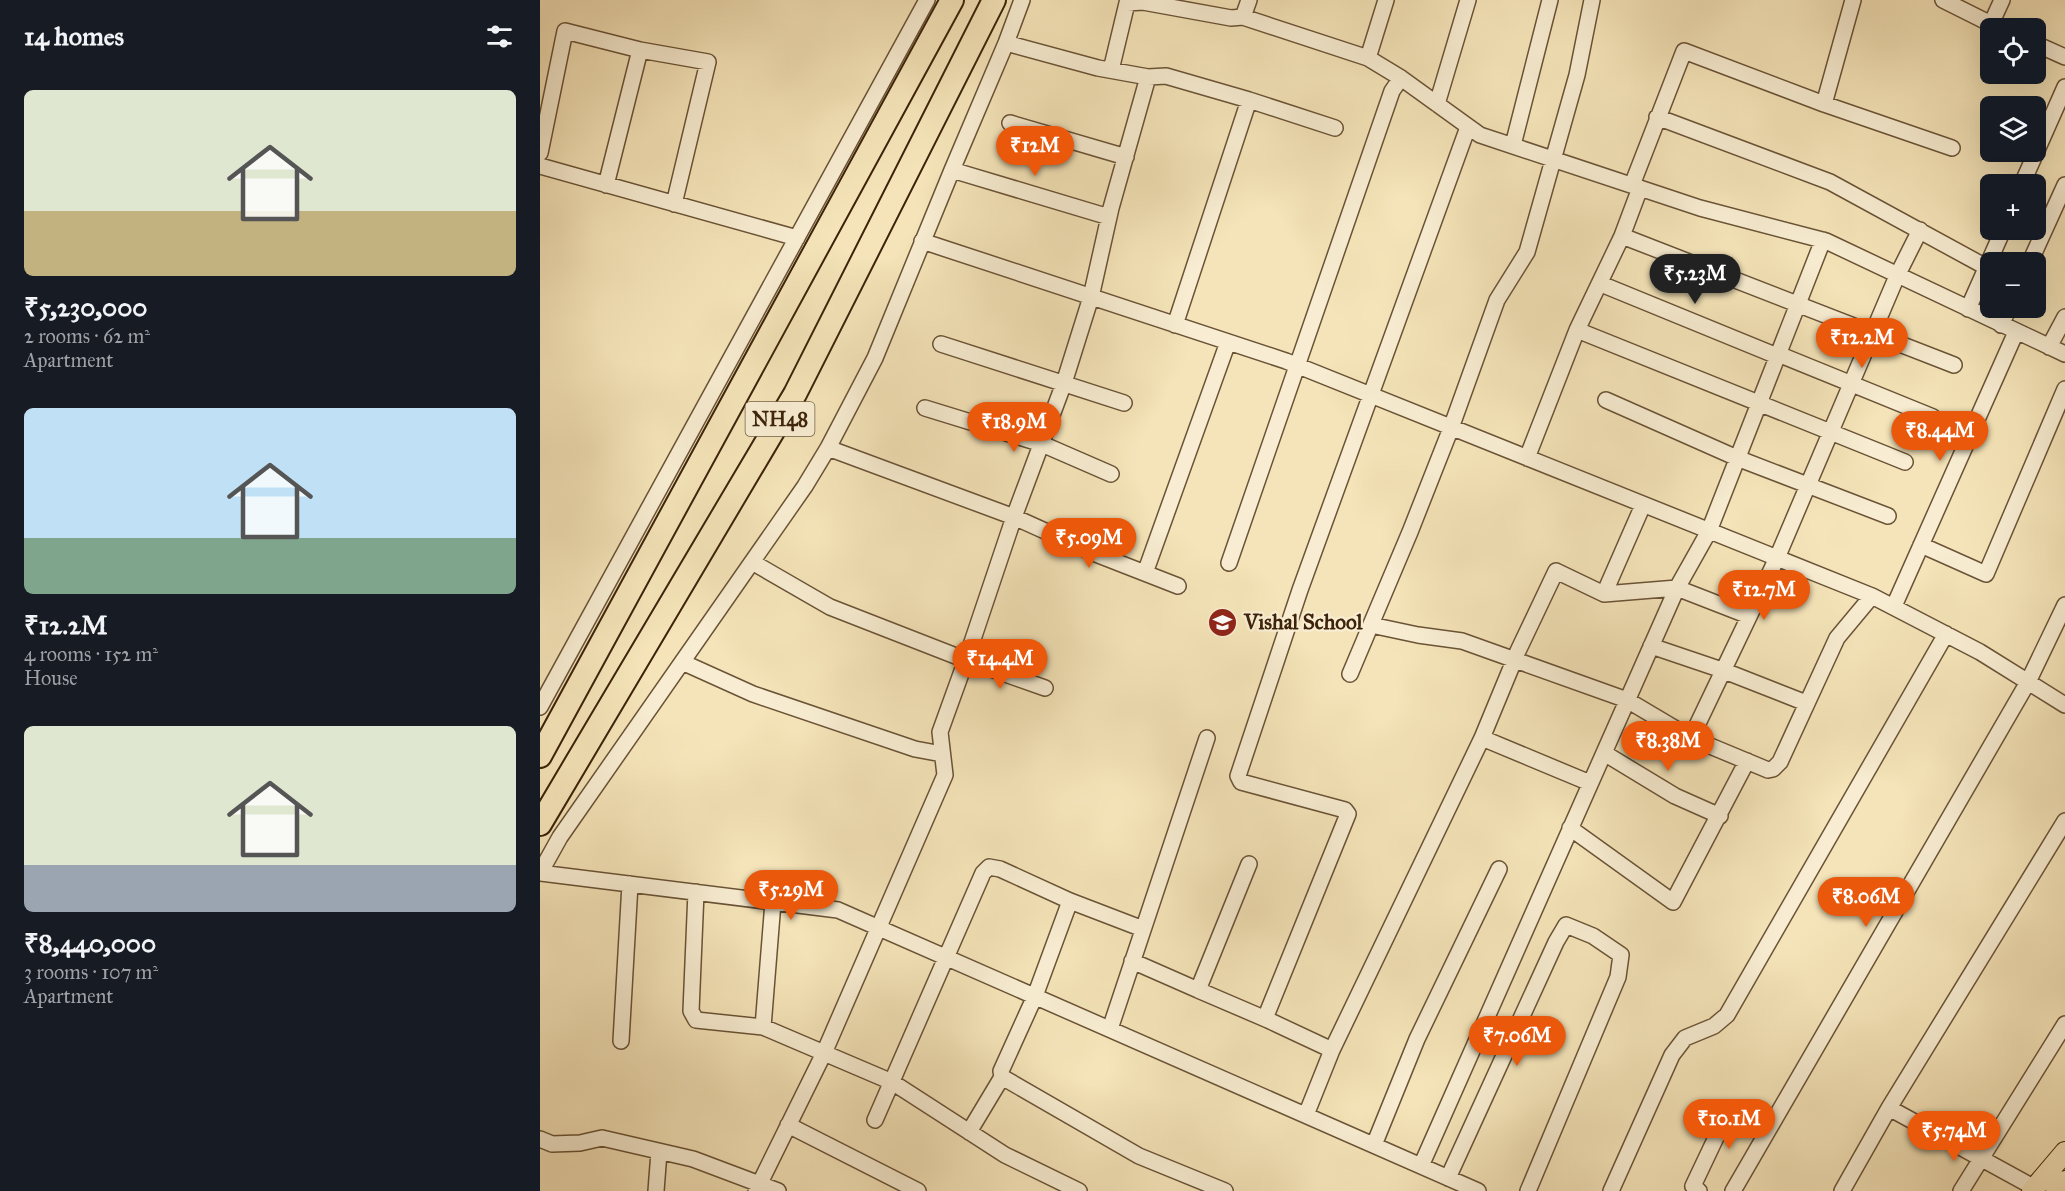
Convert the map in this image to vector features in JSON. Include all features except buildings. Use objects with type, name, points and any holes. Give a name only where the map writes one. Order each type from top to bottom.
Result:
[{"type":"highway","name":"NH48","points":[[540,756],[952,0]]},
{"type":"highway","name":"NH48","points":[[540,824],[795,394],[994,0]]},
{"type":"main road","points":[[2034,1190],[2065,1152]]},
{"type":"main road","points":[[2056,1191],[2065,1181]]},
{"type":"street","points":[[540,707],[927,0]]},
{"type":"street","points":[[1022,0],[875,358],[828,448],[805,486],[560,837],[540,873],[838,910],[1478,1191]]},
{"type":"street","points":[[1243,17],[1249,0]]},
{"type":"street","points":[[1368,58],[1386,0]]},
{"type":"street","points":[[1437,104],[1468,0]]},
{"type":"street","points":[[1513,145],[1550,0]]},
{"type":"street","points":[[1350,674],[1451,428],[1497,300],[1527,252],[1577,75],[1592,0]]},
{"type":"street","points":[[1824,104],[1853,0]]},
{"type":"street","points":[[1943,0],[1980,18]]},
{"type":"street","points":[[1998,18],[2002,0]]},
{"type":"street","points":[[1111,70],[1127,3],[1143,2],[1231,18],[1243,17],[1368,58],[1401,78],[1480,135],[1700,208],[1823,240],[2065,354]]},
{"type":"street","points":[[540,153],[565,31],[640,50],[708,62],[674,204]]},
{"type":"street","points":[[1006,43],[1098,68],[1148,77],[1166,76],[1335,128]]},
{"type":"street","points":[[2046,48],[2065,57]]},
{"type":"street","points":[[606,185],[640,50]]},
{"type":"street","points":[[1527,458],[1577,330],[1622,236],[1657,117],[1684,51],[1824,104],[1952,148]]},
{"type":"street","points":[[758,1187],[824,1053],[945,775],[940,732],[1014,517],[1064,383],[1091,297],[1109,217],[1148,77]]},
{"type":"street","points":[[1229,563],[1392,91],[1401,78]]},
{"type":"street","points":[[2026,174],[2065,87]]},
{"type":"street","points":[[1175,325],[1250,100]]},
{"type":"street","points":[[1657,117],[1830,182],[1980,264]]},
{"type":"street","points":[[1010,123],[1126,157]]},
{"type":"street","points":[[1268,1020],[1266,1016],[1348,814],[1345,810],[1241,782],[1239,776],[1300,590],[1468,127]]},
{"type":"street","points":[[540,166],[797,238]]},
{"type":"street","points":[[952,170],[1109,217]]},
{"type":"street","points":[[2035,252],[2065,185]]},
{"type":"street","points":[[1690,738],[1777,558],[1872,335],[1920,230]]},
{"type":"street","points":[[1622,236],[1954,365]]},
{"type":"street","points":[[1422,1166],[1677,588],[1709,531],[1823,240]]},
{"type":"street","points":[[922,242],[1298,366],[1872,596],[1980,652],[2065,705]]},
{"type":"street","points":[[1968,309],[1980,281]]},
{"type":"street","points":[[1601,284],[1933,417]]},
{"type":"street","points":[[2049,347],[2065,317]]},
{"type":"street","points":[[2001,325],[2004,318]]},
{"type":"street","points":[[1577,330],[1905,462]]},
{"type":"street","points":[[1894,606],[2016,332]]},
{"type":"street","points":[[1145,573],[1228,342]]},
{"type":"street","points":[[941,344],[1124,403]]},
{"type":"street","points":[[1921,545],[1986,574],[2065,389]]},
{"type":"street","points":[[1606,400],[1807,487],[1888,516]]},
{"type":"street","points":[[925,408],[1042,444],[1111,474]]},
{"type":"street","points":[[828,448],[1014,517],[1096,554],[1178,586]]},
{"type":"street","points":[[1604,594],[1643,505]]},
{"type":"street","points":[[752,562],[830,608],[1045,688]]},
{"type":"street","points":[[1306,1115],[1332,1050],[1482,738],[1515,659],[1556,571],[1604,594],[1677,588],[1749,616]]},
{"type":"street","points":[[1371,625],[1462,641],[1515,659],[1627,700],[1690,738],[1768,770],[1773,769],[1780,762],[1837,638],[1872,596]]},
{"type":"street","points":[[1733,1191],[2028,682],[2065,605]]},
{"type":"street","points":[[1611,1191],[1672,1055],[1684,1038],[1714,1026],[1727,1015],[1946,634]]},
{"type":"street","points":[[1651,646],[1722,670],[1806,703]]},
{"type":"street","points":[[682,662],[753,694],[915,749],[942,754]]},
{"type":"street","points":[[1110,1029],[1207,738]]},
{"type":"street","points":[[1482,738],[1590,783]]},
{"type":"street","points":[[1604,753],[1675,796],[1720,816]]},
{"type":"street","points":[[1570,828],[1673,902],[1747,762]]},
{"type":"street","points":[[1842,1191],[1889,1108],[2065,821]]},
{"type":"street","points":[[1198,990],[1249,864]]},
{"type":"street","points":[[875,1120],[945,957],[983,873],[989,867],[1000,869],[1070,901],[1143,930]]},
{"type":"street","points":[[1374,1145],[1417,1039],[1499,869]]},
{"type":"street","points":[[621,1041],[630,884]]},
{"type":"street","points":[[696,892],[691,1011],[696,1020],[763,1028],[892,1082],[1005,1155],[1079,1191]]},
{"type":"street","points":[[969,1132],[1002,1077],[1001,1071],[1035,996],[1070,901]]},
{"type":"street","points":[[763,1028],[773,902]]},
{"type":"street","points":[[1448,1178],[1566,925],[1593,936],[1621,956],[1618,977],[1528,1191]]},
{"type":"street","points":[[1132,961],[1332,1050]]},
{"type":"street","points":[[1961,1191],[2065,1024]]},
{"type":"street","points":[[1002,1077],[1139,1156],[1225,1191]]},
{"type":"street","points":[[1889,1108],[1982,1158],[2034,1190]]},
{"type":"street","points":[[1699,1191],[1693,1186],[1729,1110]]},
{"type":"street","points":[[788,1125],[918,1191]]},
{"type":"street","points":[[540,1139],[552,1144],[580,1143],[602,1138],[693,1159],[758,1187],[778,1191]]},
{"type":"street","points":[[656,1191],[659,1152]]},
{"type":"place","name":"Vishal School","points":[[1223,622]]}]
